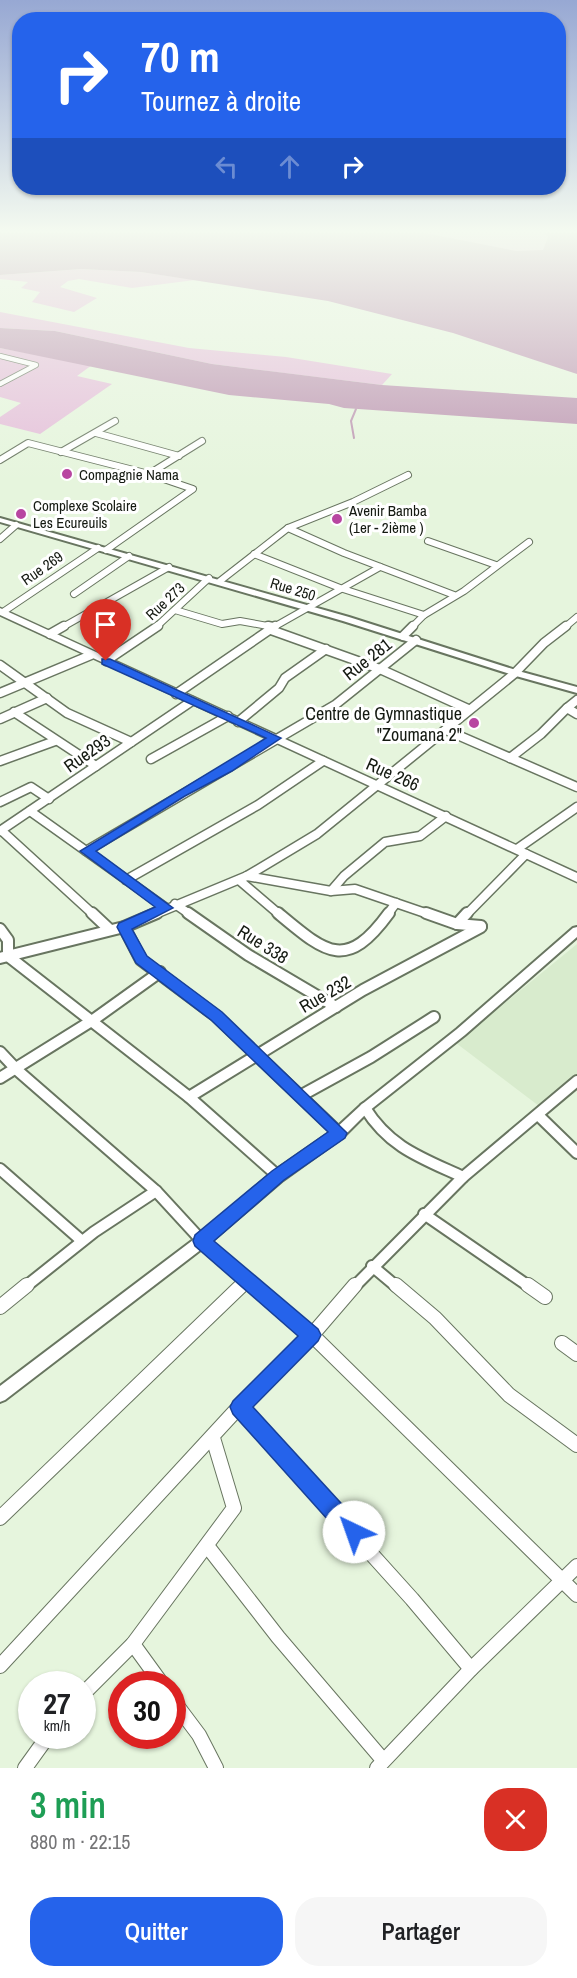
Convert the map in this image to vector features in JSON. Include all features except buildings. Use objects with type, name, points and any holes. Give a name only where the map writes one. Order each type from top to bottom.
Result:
[{"type":"main road","name":"Rue 266","points":[[1,612],[577,878]]},
{"type":"street","points":[[0,356],[36,365],[0,384]]},
{"type":"street","points":[[61,452],[116,421]]},
{"type":"street","points":[[96,432],[179,456]]},
{"type":"street","points":[[0,460],[28,443],[149,474],[202,441]]},
{"type":"street","name":"Rue 269","points":[[1,612],[193,489],[149,474]]},
{"type":"street","points":[[220,581],[288,528],[353,502],[408,476]]},
{"type":"street","name":"Rue 250","points":[[0,520],[220,581],[416,640],[514,674],[577,690]]},
{"type":"street","points":[[0,539],[16,525]]},
{"type":"street","points":[[288,528],[454,595]]},
{"type":"street","points":[[428,541],[496,566]]},
{"type":"street","points":[[403,636],[424,615],[464,591],[529,542]]},
{"type":"street","points":[[254,554],[340,588],[424,615]]},
{"type":"street","points":[[74,594],[129,556]]},
{"type":"street","points":[[50,634],[169,567]]},
{"type":"street","points":[[176,694],[307,607],[380,567]]},
{"type":"street","name":"Rue 273","points":[[106,661],[154,630],[209,578]]},
{"type":"street","points":[[175,610],[222,624],[240,621],[272,629],[380,669],[468,708]]},
{"type":"street","points":[[4,957],[124,927],[170,906],[243,878],[317,834],[446,730],[468,708],[514,674],[544,643],[577,617]]},
{"type":"street","name":"Rue 281","points":[[86,851],[181,793],[335,705],[416,640]]},
{"type":"street","points":[[152,759],[233,719],[279,688],[285,678],[326,649]]},
{"type":"street","points":[[0,693],[91,655]]},
{"type":"street","points":[[0,665],[27,682],[67,713],[131,742]]},
{"type":"street","points":[[0,719],[47,698]]},
{"type":"street","points":[[510,758],[541,734],[577,700]]},
{"type":"street","name":"Rue293","points":[[1,831],[192,701]]},
{"type":"street","points":[[567,708],[577,714]]},
{"type":"street","points":[[14,712],[96,766]]},
{"type":"street","points":[[446,730],[577,787]]},
{"type":"street","points":[[0,761],[55,741]]},
{"type":"street","points":[[126,880],[258,806],[323,761]]},
{"type":"street","points":[[0,802],[31,787],[49,799]]},
{"type":"street","points":[[243,878],[331,891],[355,889],[457,924],[521,851],[577,807]]},
{"type":"street","name":"Rue 338","points":[[30,811],[126,880],[336,1007]]},
{"type":"street","points":[[331,891],[344,876],[385,842],[420,836],[446,816]]},
{"type":"street","points":[[1,831],[109,929]]},
{"type":"street","points":[[243,878],[314,941],[341,952],[348,951],[370,934],[396,903]]},
{"type":"street","name":"Rue 232","points":[[189,1097],[256,1053],[388,974],[482,927],[457,924]]},
{"type":"street","points":[[124,927],[141,960],[216,1016],[302,1095],[339,1133]]},
{"type":"street","points":[[0,929],[8,940],[4,957]]},
{"type":"street","points":[[0,1395],[202,1241],[278,1176],[339,1133],[365,1108],[461,1032],[577,931]]},
{"type":"street","points":[[4,957],[93,1020],[189,1097],[238,1143],[278,1176]]},
{"type":"street","points":[[0,1078],[17,1070],[93,1020],[160,972]]},
{"type":"street","points":[[302,1095],[371,1057],[434,1017]]},
{"type":"street","points":[[0,1052],[17,1070],[156,1191],[202,1241],[312,1335],[577,1595]]},
{"type":"street","points":[[0,1666],[240,1407],[312,1335],[372,1266],[463,1178],[539,1116],[577,1081]]},
{"type":"street","points":[[365,1108],[378,1130],[407,1151],[463,1178]]},
{"type":"street","points":[[539,1116],[577,1154]]},
{"type":"street","points":[[0,1169],[82,1241]]},
{"type":"street","points":[[0,1307],[82,1241],[156,1191]]},
{"type":"street","points":[[424,1214],[545,1297]]},
{"type":"street","points":[[372,1266],[435,1318],[509,1395],[577,1445]]},
{"type":"street","points":[[0,1518],[247,1281]]},
{"type":"street","points":[[562,1343],[577,1354]]},
{"type":"street","points":[[240,1407],[405,1590],[471,1670]]},
{"type":"street","points":[[96,1681],[133,1644],[208,1547],[234,1508],[213,1438]]},
{"type":"street","points":[[208,1547],[380,1764],[577,1566]]},
{"type":"street","points":[[133,1644],[153,1671]]},
{"type":"street","points":[[186,1718],[199,1735],[216,1768]]},
{"type":"street","points":[[25,1768],[39,1749]]},
{"type":"shaded area","points":[[0,316],[18,316],[189,348],[286,357],[392,374],[382,385],[212,364],[55,331],[0,328]]},
{"type":"shaded area","points":[[385,316],[577,316],[577,374],[453,333]]},
{"type":"shaded area","points":[[0,328],[55,331],[212,364],[382,385],[577,398],[577,424],[344,408],[329,404],[229,395],[0,348]]},
{"type":"shaded area","points":[[0,348],[92,365],[77,376],[112,384],[40,434],[0,424],[0,417],[21,403],[0,397]]},
{"type":"shaded area","points":[[577,944],[577,1079],[543,1109],[456,1043]]},
{"type":"waterway","points":[[354,438],[351,421],[356,409]]},
{"type":"place","name":"Compagnie Nama","points":[[67,474]]},
{"type":"place","name":"Complexe Scolaire Les Ecureuils","points":[[21,514]]},
{"type":"place","name":"Avenir Bamba (1er - 2ième )","points":[[337,519]]},
{"type":"place","name":"Centre de Gymnastique \"Zoumana 2\"","points":[[474,723]]},
{"type":"route","points":[[106,661],[275,738],[86,851],[166,908],[124,927],[141,960],[216,1016],[302,1095],[339,1133],[278,1176],[202,1241],[312,1335],[240,1407],[354,1532]]}]
